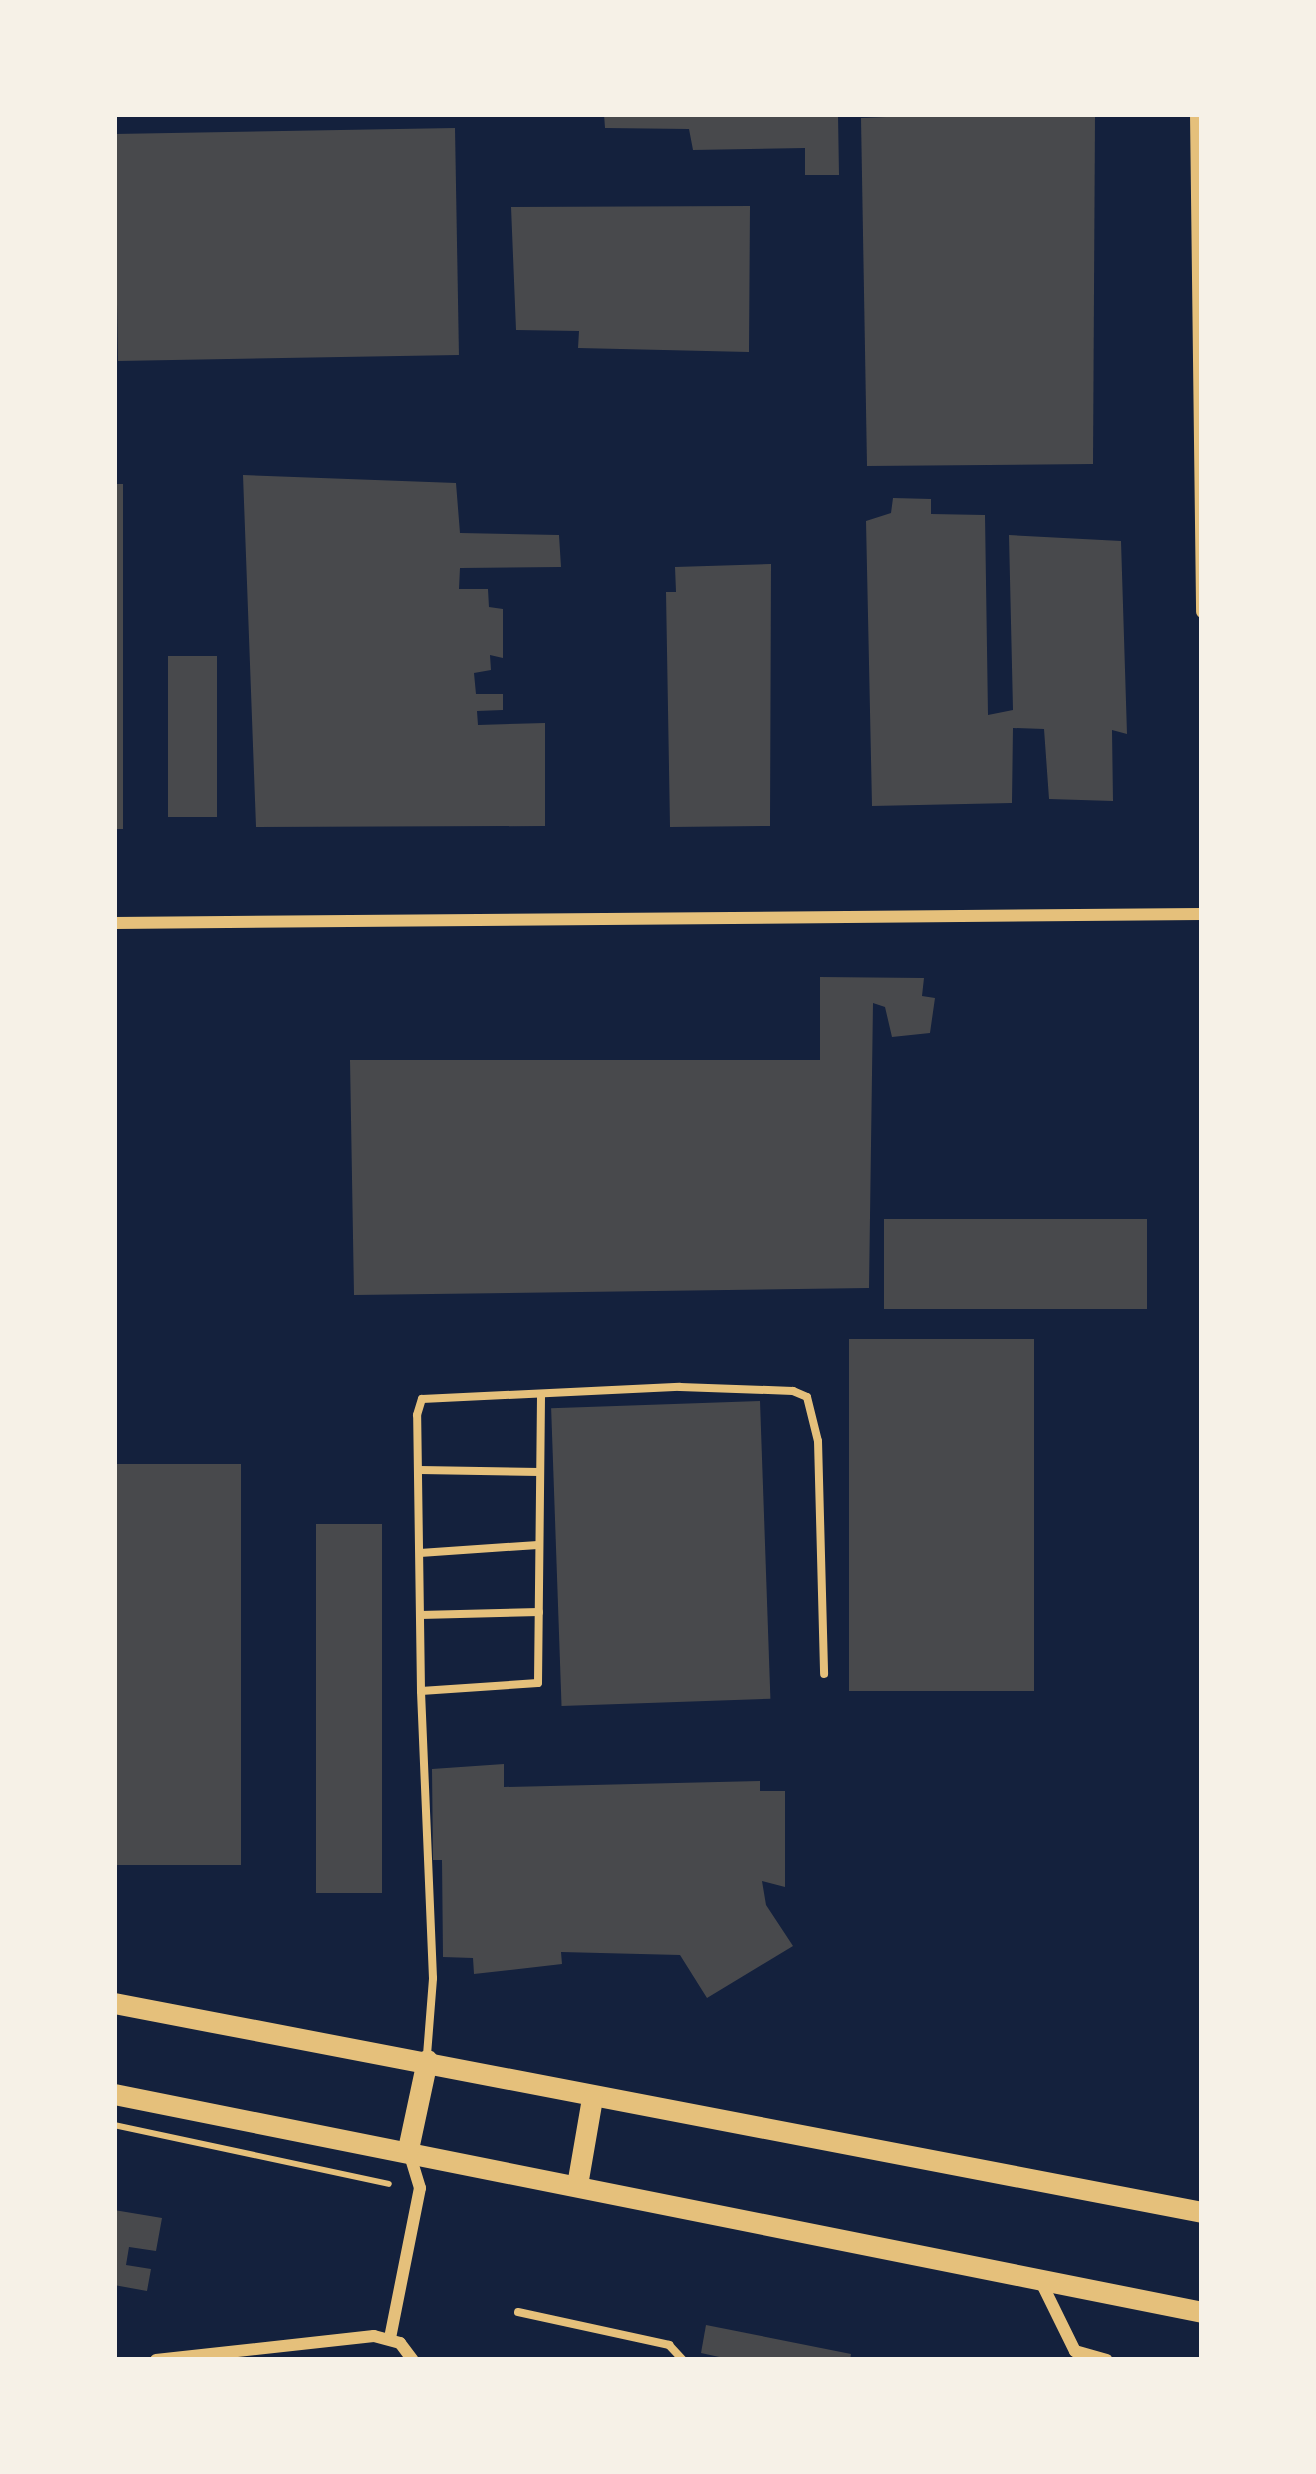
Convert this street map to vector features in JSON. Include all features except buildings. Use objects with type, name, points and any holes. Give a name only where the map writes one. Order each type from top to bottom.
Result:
[{"type":"main road","points":[[114,2003],[1202,2212]]},
{"type":"main road","points":[[408,2150],[427,2060]]},
{"type":"main road","points":[[114,2094],[408,2150],[1042,2284],[1202,2312]]},
{"type":"main road","points":[[577,2185],[592,2098]]},
{"type":"street","points":[[1196,114],[1202,612]]},
{"type":"street","points":[[114,923],[1202,914]]},
{"type":"street","points":[[390,2338],[420,2188],[408,2150]]},
{"type":"street","points":[[1042,2284],[1076,2351],[1107,2360]]},
{"type":"street","points":[[156,2360],[390,2338],[410,2356],[425,2360]]},
{"type":"lane","points":[[427,2060],[434,1978],[421,1690],[417,1405],[422,1399],[680,1387],[793,1391],[807,1397],[818,1442],[824,1674]]},
{"type":"lane","points":[[421,1690],[538,1683],[541,1395]]},
{"type":"lane","points":[[420,1470],[539,1472]]},
{"type":"lane","points":[[420,1553],[539,1545]]},
{"type":"lane","points":[[420,1615],[539,1612]]},
{"type":"lane","points":[[518,2312],[669,2345],[683,2360]]},
{"type":"path","points":[[114,2125],[388,2184]]}]
